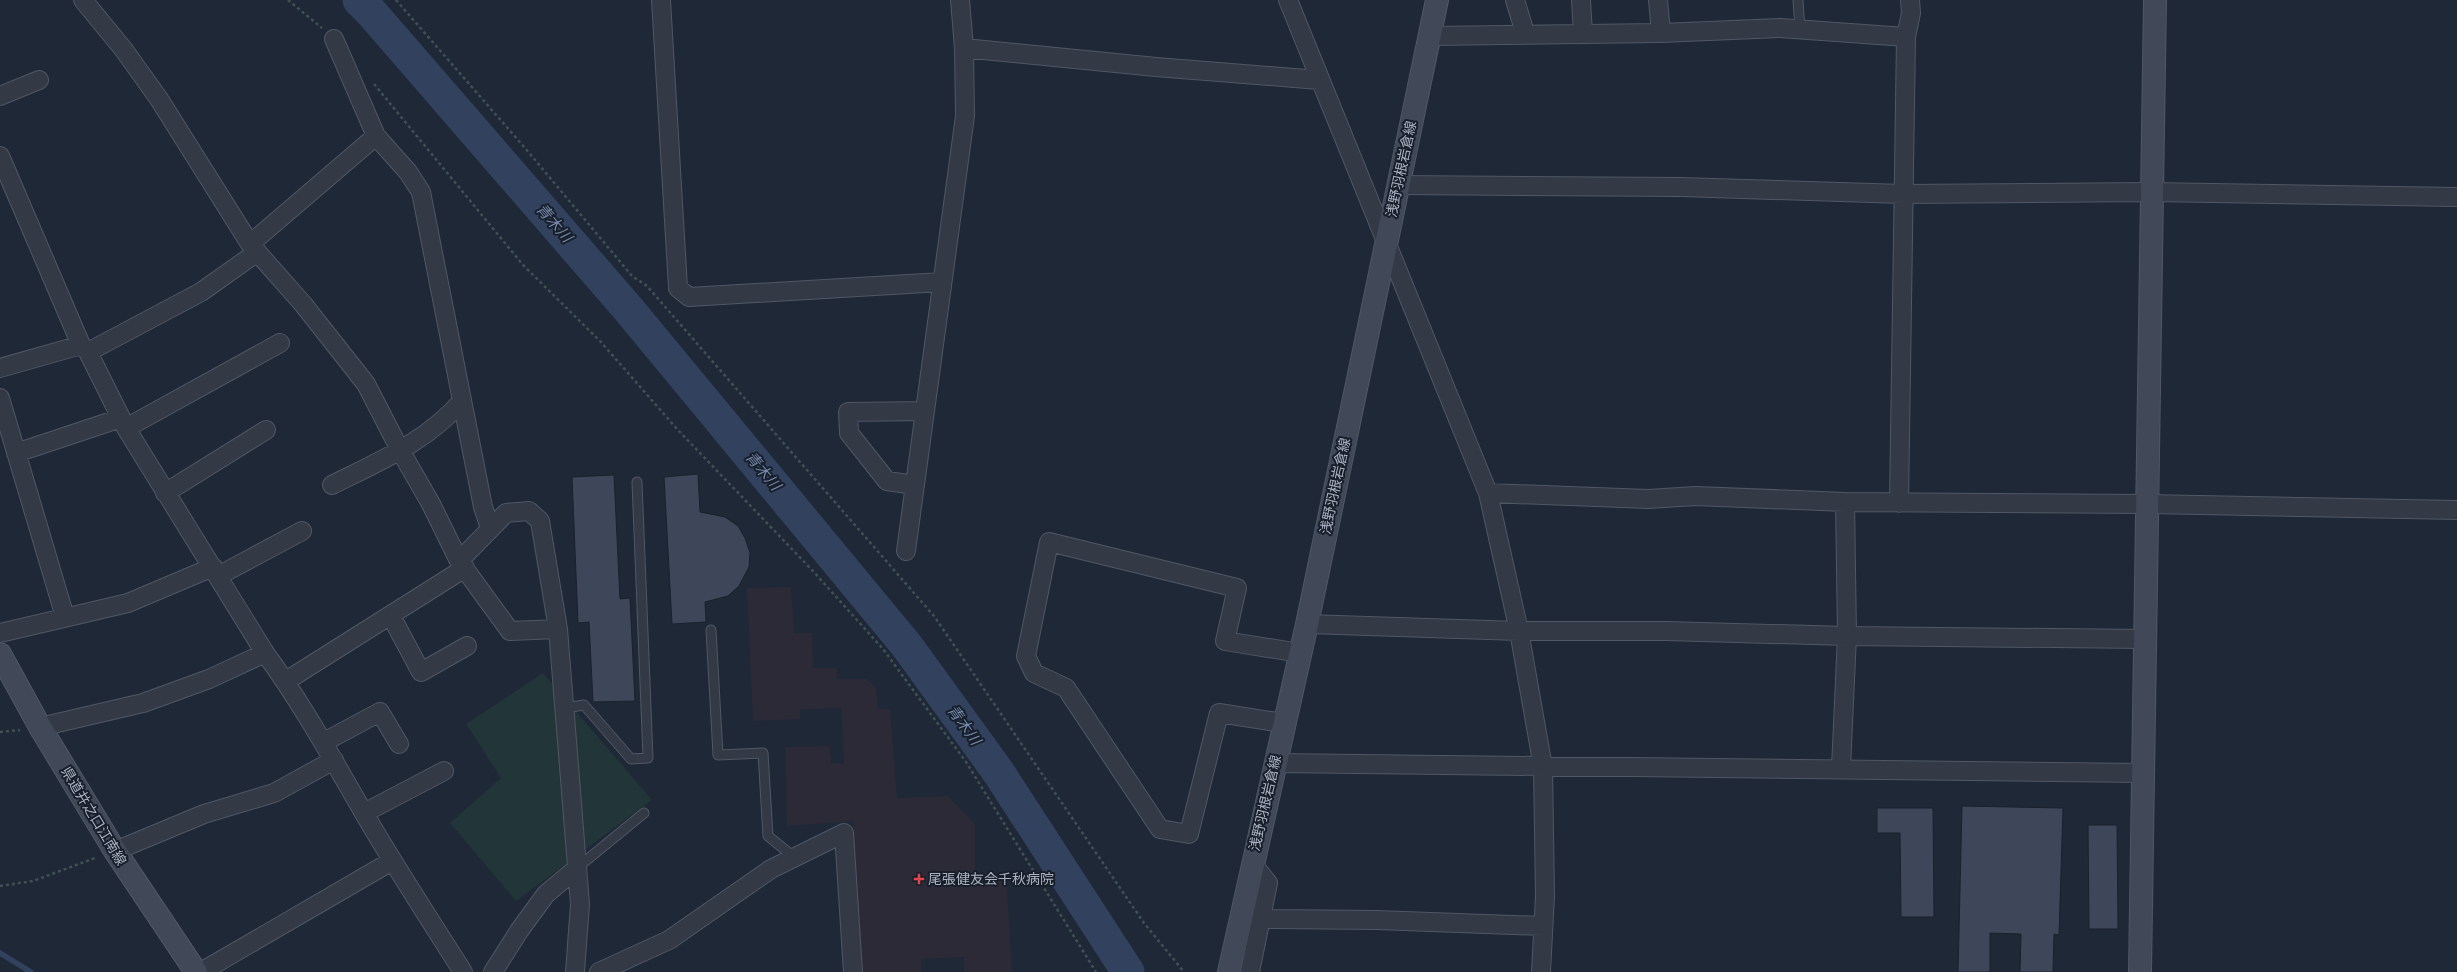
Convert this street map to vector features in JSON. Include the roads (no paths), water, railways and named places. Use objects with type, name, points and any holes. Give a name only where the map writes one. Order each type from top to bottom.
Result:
[{"type":"main road","name":"浅野羽根岩倉線","points":[[1229,972],[1274,763],[1307,624],[1385,241],[1437,0]]},
{"type":"main road","points":[[2140,972],[2155,0]]},
{"type":"main road","name":"県道井之口江南線","points":[[0,654],[40,727],[115,851],[196,972]]},
{"type":"street","points":[[83,0],[124,50],[159,99],[253,248],[303,304],[366,384],[462,564],[510,631],[558,629]]},
{"type":"street","points":[[661,0],[678,288],[689,297],[942,282]]},
{"type":"street","points":[[906,551],[965,116],[964,48],[960,0]]},
{"type":"street","points":[[1288,0],[1319,80],[1488,493],[1519,631],[1543,767],[1545,896],[1540,972]]},
{"type":"street","points":[[1515,0],[1525,33]]},
{"type":"street","points":[[1581,0],[1583,34]]},
{"type":"street","points":[[1658,0],[1661,33]]},
{"type":"street","points":[[1899,503],[1906,37],[1911,13],[1910,0]]},
{"type":"street","points":[[1429,36],[1525,33],[1661,33],[1719,29],[1800,30],[1906,37]]},
{"type":"street","points":[[334,39],[376,136],[408,172],[421,192],[483,507],[490,528]]},
{"type":"street","points":[[964,48],[1156,67],[1319,80]]},
{"type":"street","points":[[0,96],[39,80]]},
{"type":"street","points":[[0,368],[84,348],[201,292],[253,248],[376,136]]},
{"type":"street","points":[[0,156],[6,191],[84,348],[124,423],[165,493],[265,653],[286,681],[324,742],[392,861],[463,972]]},
{"type":"street","points":[[1397,185],[1681,187],[1903,194],[2151,192],[2457,197]]},
{"type":"street","points":[[16,453],[124,423],[280,343]]},
{"type":"street","points":[[0,398],[65,617]]},
{"type":"street","points":[[332,485],[425,436],[445,421],[462,401]]},
{"type":"street","points":[[915,485],[888,481],[849,433],[848,412],[925,411]]},
{"type":"street","points":[[165,493],[266,430]]},
{"type":"street","points":[[1488,493],[1648,499],[1696,496],[1899,503],[2148,504],[2457,510]]},
{"type":"street","points":[[1841,768],[1847,636],[1845,502]]},
{"type":"street","points":[[286,681],[391,616],[462,564],[490,528],[506,513],[529,511],[540,521],[558,629],[580,904],[575,972]]},
{"type":"street","points":[[0,633],[128,603],[215,572],[302,531]]},
{"type":"street","points":[[1283,723],[1219,713],[1190,834],[1160,829],[1066,688],[1034,673],[1026,656],[1049,542],[1237,588],[1225,641],[1300,653]]},
{"type":"street","points":[[391,616],[421,672],[467,646]]},
{"type":"street","points":[[1307,624],[1519,631],[1666,631],[1847,636],[2145,638]]},
{"type":"street","points":[[40,727],[143,703],[209,679],[265,653]]},
{"type":"street","points":[[324,742],[380,712],[399,744]]},
{"type":"street","points":[[115,851],[204,814],[274,793],[334,760]]},
{"type":"street","points":[[1274,763],[1543,767],[1670,766],[2143,773]]},
{"type":"street","points":[[364,813],[444,771]]},
{"type":"street","points":[[599,972],[669,940],[771,869],[844,833],[853,972]]},
{"type":"street","points":[[201,972],[392,861]]},
{"type":"street","points":[[1250,972],[1268,883],[1252,863]]},
{"type":"street","points":[[494,972],[519,931],[546,894],[576,869]]},
{"type":"street","points":[[1260,919],[1377,920],[1543,926]]},
{"type":"lane","points":[[1798,0],[1800,30]]},
{"type":"lane","points":[[564,708],[584,705],[631,759],[648,758],[637,482]]},
{"type":"lane","points":[[711,630],[718,755],[763,753],[768,836],[794,857]]},
{"type":"lane","points":[[576,869],[644,813]]},
{"type":"waterway","name":"青木川","points":[[359,0],[630,311],[907,646],[999,773],[1128,972]]},
{"type":"waterway","points":[[0,953],[31,972]]},
{"type":"place","name":"尾張健友会千秋病院","points":[[919,879]]}]
